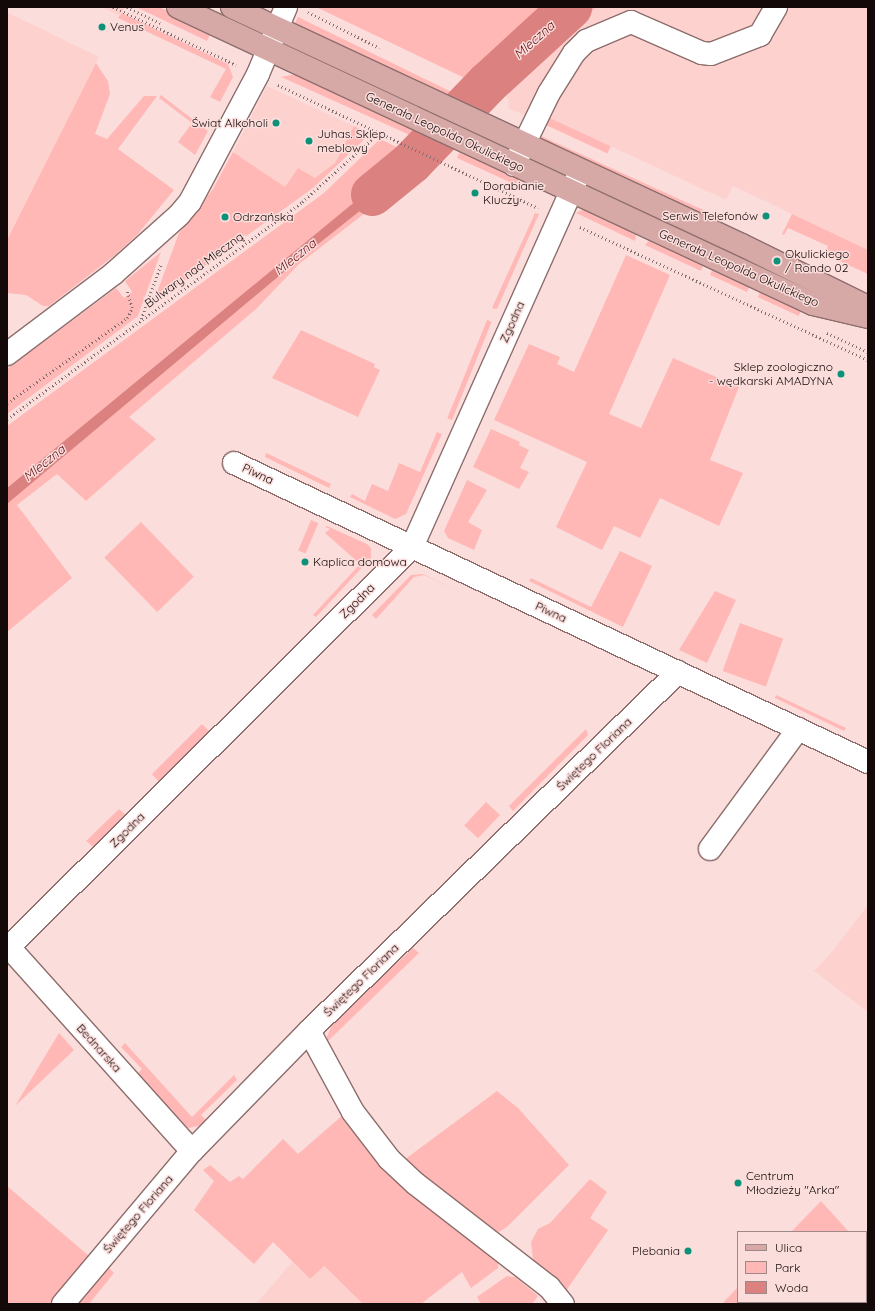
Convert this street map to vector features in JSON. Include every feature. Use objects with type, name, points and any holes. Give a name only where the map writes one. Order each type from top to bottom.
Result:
[{"type":"main road","name":"Generała Leopolda Okulickiego","points":[[178,7],[813,304],[868,317]]},
{"type":"main road","name":"Generała Leopolda Okulickiego","points":[[232,7],[441,106],[809,276],[868,307]]},
{"type":"street","points":[[514,165],[549,93],[574,53],[586,41],[631,22],[702,53],[711,54],[760,35],[776,7]]},
{"type":"street","points":[[7,354],[113,274],[161,232],[190,202],[270,50],[278,28],[294,8]]},
{"type":"street","name":"Zgodna","points":[[8,946],[412,547],[580,170]]},
{"type":"street","name":"Piwna","points":[[234,463],[868,762]]},
{"type":"street","name":"Świętego Floriana","points":[[63,1304],[192,1151],[309,1031],[678,672]]},
{"type":"street","points":[[710,848],[798,729]]},
{"type":"street","name":"Bednarska","points":[[8,946],[192,1151]]},
{"type":"street","points":[[309,1031],[353,1112],[389,1159],[422,1189],[548,1288],[563,1304]]},
{"type":"path","points":[[294,8],[386,51]]},
{"type":"path","name":"Bulwary nad Mleczną","points":[[7,419],[302,202],[385,128]]},
{"type":"path","points":[[412,148],[868,360]]},
{"type":"path","points":[[141,320],[163,260]]},
{"type":"path","points":[[7,403],[128,318],[131,312],[131,301],[113,274]]},
{"type":"shaded area","points":[[101,7],[125,7],[120,16]]},
{"type":"shaded area","points":[[597,7],[868,7],[868,250],[733,186],[726,200],[529,108],[525,115],[509,109],[508,98],[501,94],[564,34]]},
{"type":"shaded area","points":[[7,12],[99,57],[7,240]]},
{"type":"shaded area","points":[[267,86],[354,126],[335,163],[315,178],[285,187],[233,152]]},
{"type":"shaded area","points":[[868,905],[868,1012],[814,971],[831,953]]},
{"type":"shaded area","points":[[292,1262],[310,1279],[323,1266],[363,1304],[256,1304]]},
{"type":"green space","points":[[136,7],[159,7],[212,31],[207,41]]},
{"type":"green space","points":[[316,7],[558,7],[475,83]]},
{"type":"green space","points":[[580,7],[597,7],[564,34],[501,94],[489,89]]},
{"type":"green space","points":[[122,13],[228,64],[233,77],[220,102],[210,97],[226,69],[118,18]]},
{"type":"green space","points":[[298,17],[456,94],[451,105],[293,28]]},
{"type":"green space","points":[[96,63],[108,81],[110,94],[95,134],[107,139],[144,96],[157,96],[118,149],[174,190],[137,235],[115,255],[49,306],[43,306],[26,295],[7,293],[7,240]]},
{"type":"green space","points":[[296,74],[423,130],[412,136],[281,77]]},
{"type":"green space","points":[[161,95],[208,131],[195,155],[178,142],[192,123],[159,98]]},
{"type":"green space","points":[[550,118],[611,146],[607,154],[547,125]]},
{"type":"green space","points":[[354,126],[370,134],[313,188],[153,303],[179,233],[213,189],[233,152],[285,187],[298,168],[315,178],[335,163]]},
{"type":"green space","points":[[541,136],[712,214],[704,220],[542,144]]},
{"type":"green space","points":[[380,139],[407,152],[397,167],[7,488],[7,426],[324,193]]},
{"type":"green space","points":[[465,150],[519,178],[516,185],[457,158],[460,151]]},
{"type":"green space","points":[[424,160],[430,163],[299,264],[256,309],[129,417],[156,439],[86,501],[57,474],[17,505],[72,578],[7,632],[7,504],[297,261]]},
{"type":"green space","points":[[584,209],[637,230],[635,241],[576,213]]},
{"type":"green space","points":[[535,213],[539,214],[497,309],[492,308]]},
{"type":"green space","points":[[792,214],[868,250],[868,274],[824,254],[828,246],[788,228],[784,235],[782,234]]},
{"type":"green space","points":[[652,237],[704,263],[701,271],[645,245]]},
{"type":"green space","points":[[161,252],[138,316],[7,414],[7,369],[116,288],[124,298],[132,292],[125,281]]},
{"type":"green space","points":[[626,255],[670,275],[609,414],[641,428],[673,358],[739,387],[710,460],[743,473],[719,526],[660,498],[640,538],[614,526],[602,550],[556,527],[587,462],[494,420],[529,344],[560,357],[557,364],[574,372]]},
{"type":"green space","points":[[713,267],[751,283],[747,292],[710,275]]},
{"type":"green space","points":[[762,288],[803,307],[799,316],[758,297]]},
{"type":"green space","points":[[487,320],[492,322],[452,420],[447,418]]},
{"type":"green space","points":[[301,330],[375,364],[374,367],[380,370],[358,417],[272,378]]},
{"type":"green space","points":[[491,429],[520,442],[519,445],[529,450],[520,468],[529,472],[519,489],[473,467]]},
{"type":"green space","points":[[437,432],[442,434],[406,514],[395,519],[350,497],[352,494],[365,501],[372,484],[388,491],[399,463],[420,472]]},
{"type":"green space","points":[[266,453],[331,484],[329,488],[265,457]]},
{"type":"green space","points":[[467,480],[487,490],[468,522],[482,530],[474,550],[448,538],[444,531]]},
{"type":"green space","points":[[311,520],[318,523],[305,554],[298,550]]},
{"type":"green space","points":[[141,522],[194,577],[157,612],[104,557]]},
{"type":"green space","points":[[327,526],[367,544],[371,548],[371,558],[316,617],[313,615],[360,564],[325,533],[330,529],[325,527]]},
{"type":"green space","points":[[620,551],[652,566],[623,627],[529,581],[531,578],[591,607]]},
{"type":"green space","points":[[423,574],[464,594],[424,575],[414,577],[376,619],[372,615],[411,575]]},
{"type":"green space","points":[[715,591],[736,600],[707,663],[679,650]]},
{"type":"green space","points":[[740,623],[783,639],[766,687],[723,671]]},
{"type":"green space","points":[[776,695],[846,728],[844,731],[775,698]]},
{"type":"green space","points":[[202,724],[210,732],[160,782],[152,774]]},
{"type":"green space","points":[[586,729],[588,735],[513,811],[509,806]]},
{"type":"green space","points":[[486,802],[500,815],[478,838],[464,825]]},
{"type":"green space","points":[[119,809],[126,815],[95,848],[86,841]]},
{"type":"green space","points":[[413,948],[419,953],[327,1042],[327,1037],[333,1022]]},
{"type":"green space","points":[[59,1033],[74,1050],[15,1106]]},
{"type":"green space","points":[[125,1043],[192,1117],[234,1075],[237,1080],[201,1115],[207,1121],[202,1125],[188,1128],[137,1074],[142,1069],[121,1047]]},
{"type":"green space","points":[[497,1091],[518,1108],[569,1165],[507,1227],[499,1232],[484,1229],[404,1160]]},
{"type":"green space","points":[[344,1114],[383,1170],[498,1262],[498,1268],[471,1288],[462,1272],[421,1304],[363,1304],[324,1266],[310,1279],[273,1242],[254,1264],[194,1210],[214,1181],[203,1170],[210,1165],[230,1182],[239,1176],[243,1179],[283,1139],[298,1154]]},
{"type":"green space","points":[[590,1179],[607,1192],[590,1218],[608,1230],[566,1291],[534,1266],[531,1242],[538,1229],[550,1223]]},
{"type":"green space","points":[[7,1186],[89,1256],[51,1304],[7,1304]]},
{"type":"green space","points":[[821,1201],[848,1231],[792,1231]]},
{"type":"green space","points":[[104,1263],[114,1273],[89,1304],[77,1304]]},
{"type":"green space","points":[[507,1276],[515,1277],[538,1296],[532,1304],[481,1304],[477,1297]]},
{"type":"green space","points":[[867,1278],[868,1304],[722,1304],[737,1288],[737,1303],[867,1303]]},
{"type":"water","points":[[558,7],[580,7],[489,89],[475,83]]},
{"type":"water","points":[[407,152],[424,160],[297,261],[7,504],[7,488],[397,167]]},
{"type":"waterway","name":"Mleczna","points":[[372,194],[411,162],[487,83],[570,7]]},
{"type":"place","name":"Venus","points":[[102,27]]},
{"type":"place","name":"Świat Alkoholi","points":[[276,123]]},
{"type":"place","name":"Juhas. Sklep meblowy","points":[[309,141]]},
{"type":"place","name":"Dorabianie Kluczy","points":[[475,193]]},
{"type":"place","name":"Serwis Telefonów","points":[[766,216]]},
{"type":"place","name":"Odrzańska","points":[[225,217]]},
{"type":"place","name":"Okulickiego / Rondo 02","points":[[777,261]]},
{"type":"place","name":"Sklep zoologiczno - wędkarski AMADYNA","points":[[841,374]]},
{"type":"place","name":"Kaplica domowa","points":[[305,562]]},
{"type":"place","name":"Centrum Młodzieży \"Arka\"","points":[[738,1183]]},
{"type":"place","name":"Plebania","points":[[688,1251]]}]
